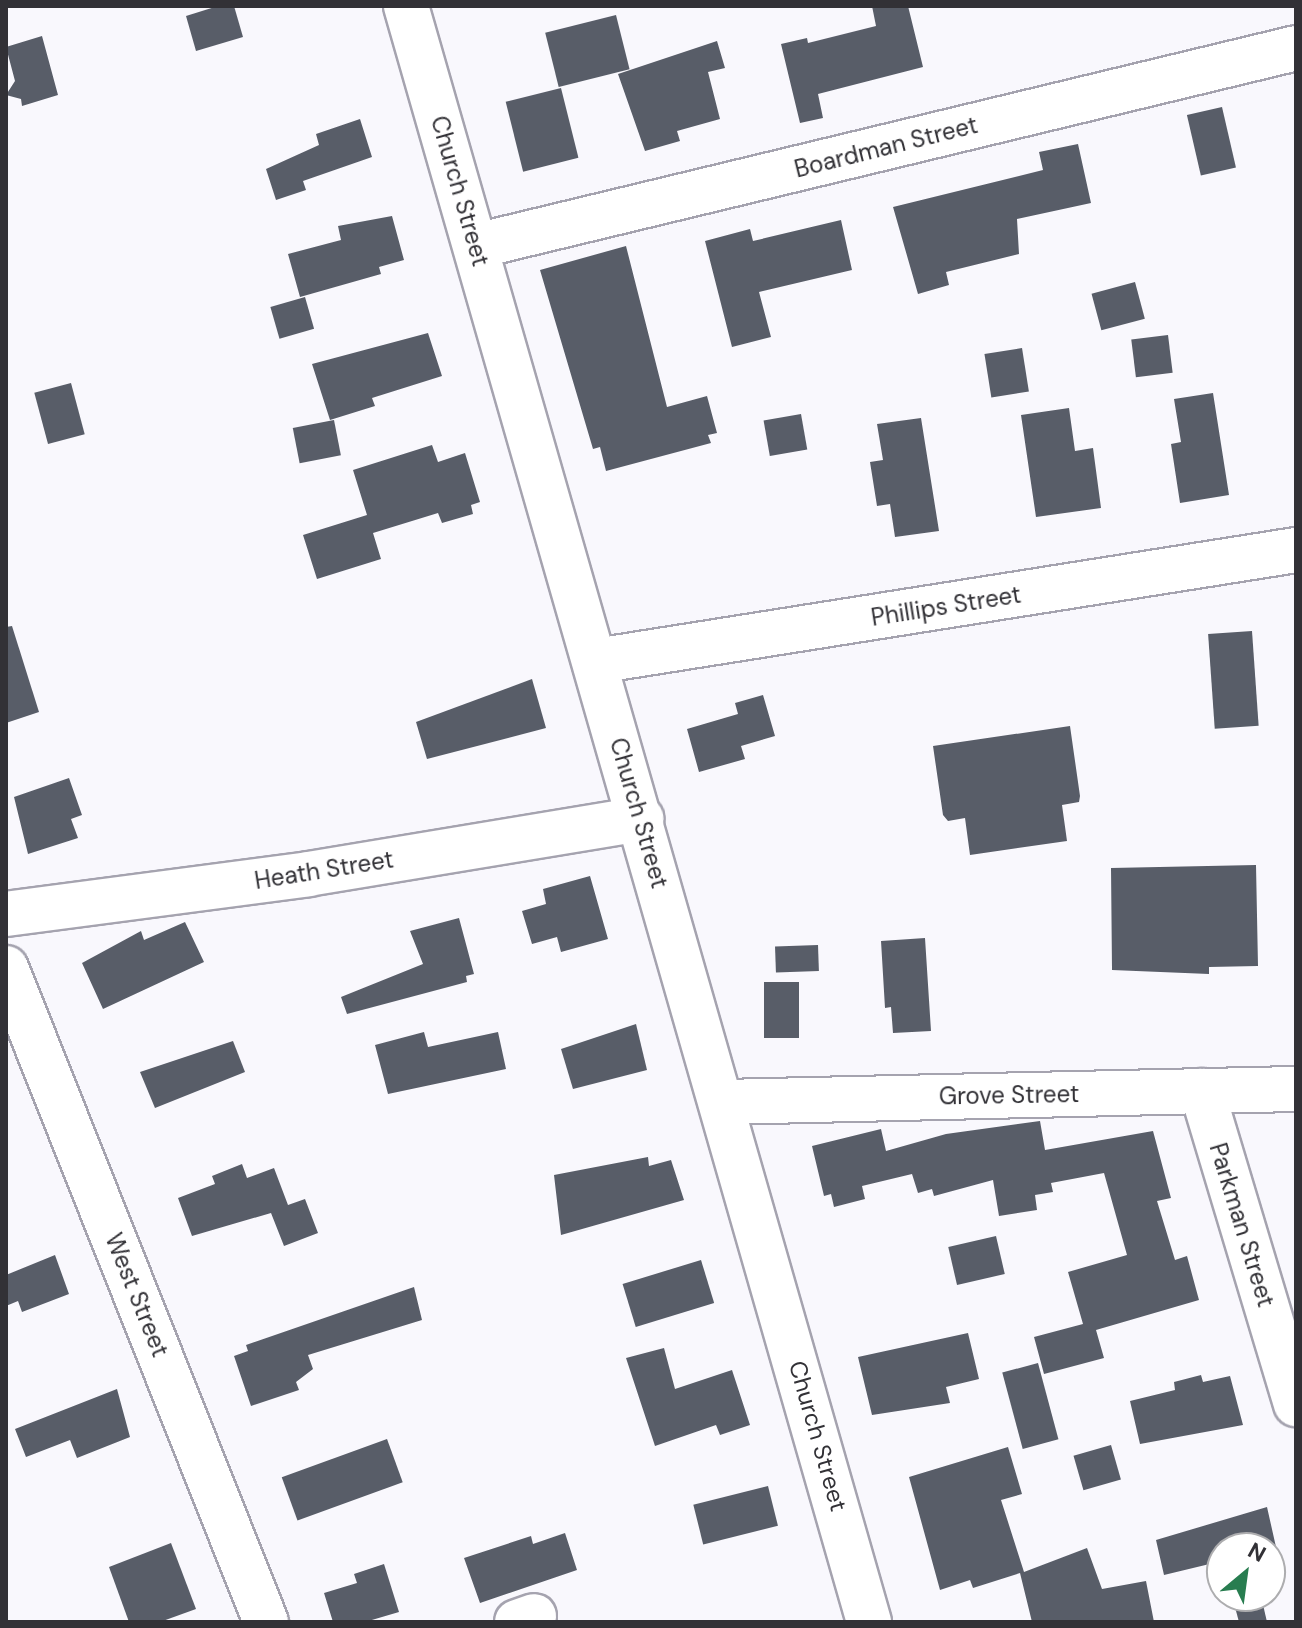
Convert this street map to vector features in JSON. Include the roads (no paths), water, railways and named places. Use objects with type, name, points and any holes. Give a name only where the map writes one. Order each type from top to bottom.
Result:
[{"type":"street","name":"Church Street","points":[[406,6],[869,1622]]},
{"type":"street","name":"Boardman Street","points":[[476,246],[1295,55]]},
{"type":"street","name":"Phillips Street","points":[[596,661],[1296,550]]},
{"type":"street","name":"Heath Street","points":[[6,914],[308,874],[641,819]]},
{"type":"street","name":"West Street","points":[[6,968],[266,1622]]},
{"type":"street","name":"Grove Street","points":[[722,1102],[1296,1089]]},
{"type":"street","name":"Parkman Street","points":[[1202,1091],[1296,1404]]}]
